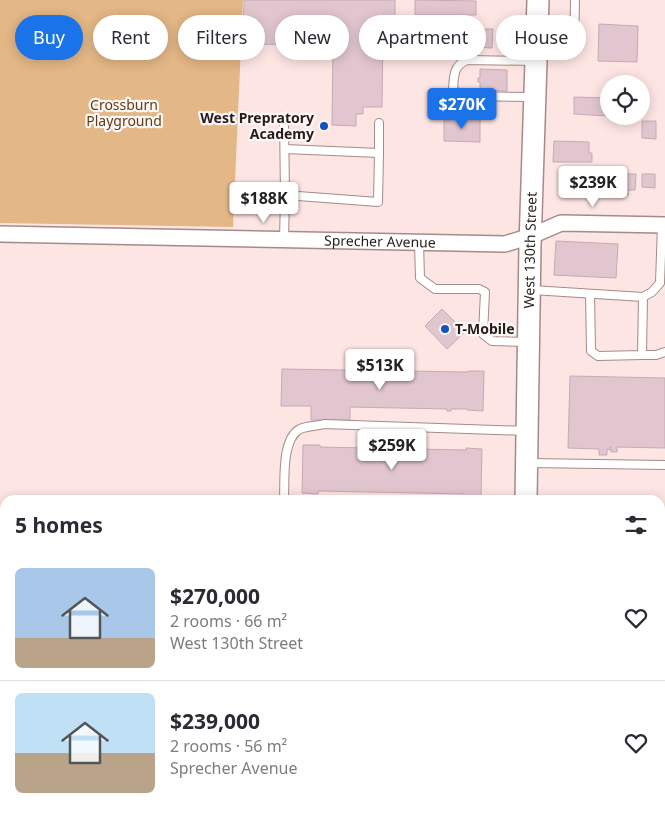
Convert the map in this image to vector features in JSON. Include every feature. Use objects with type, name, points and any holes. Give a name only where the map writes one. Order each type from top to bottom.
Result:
[{"type":"main road","name":"West 130th Street","points":[[526,495],[538,0]]},
{"type":"street","name":"Sprecher Avenue","points":[[0,234],[505,244],[531,236],[561,223],[664,225]]},
{"type":"lane","points":[[574,0],[574,15]]},
{"type":"lane","points":[[536,98],[464,96],[453,90],[454,69],[460,63],[467,60],[537,61]]},
{"type":"lane","points":[[284,120],[284,240]]},
{"type":"lane","points":[[285,195],[378,202],[379,123]]},
{"type":"lane","points":[[284,149],[379,153]]},
{"type":"lane","points":[[530,290],[643,297],[652,292],[660,283],[664,225]]},
{"type":"lane","points":[[419,242],[420,278],[436,290],[479,289],[485,292],[483,334],[492,341],[529,342]]},
{"type":"lane","points":[[590,294],[590,351],[598,356],[642,356],[665,352]]},
{"type":"lane","points":[[642,356],[643,297]]},
{"type":"lane","points":[[284,495],[287,445],[292,436],[300,429],[324,424],[527,430]]},
{"type":"lane","points":[[527,462],[665,465]]},
{"type":"green space","name":"Crossburn Playground","points":[[0,0],[243,0],[242,15],[178,15],[178,60],[240,60],[233,227],[0,223]]},
{"type":"building","points":[[244,0],[395,0],[395,15],[359,15],[359,60],[383,60],[382,107],[363,107],[363,114],[356,114],[356,126],[332,125],[333,60],[349,60],[349,15],[275,15],[275,44],[265,44],[265,15],[244,15]]},
{"type":"building","points":[[415,0],[476,1],[476,15],[415,15]]},
{"type":"building","points":[[599,24],[638,26],[637,62],[598,61]]},
{"type":"building","points":[[486,29],[493,29],[492,48],[486,48]]},
{"type":"building","points":[[480,69],[507,70],[507,91],[480,90],[478,78],[480,78]]},
{"type":"building","points":[[574,97],[600,98],[600,115],[574,114]]},
{"type":"building","points":[[444,119],[480,119],[480,142],[444,141]]},
{"type":"building","points":[[650,121],[656,121],[656,139],[642,138],[642,125],[650,125]]},
{"type":"building","points":[[554,141],[589,142],[589,153],[592,153],[592,162],[553,162]]},
{"type":"building","points":[[595,174],[636,174],[635,190],[628,190],[628,195],[595,195]]},
{"type":"building","points":[[642,174],[655,174],[655,188],[642,187]]},
{"type":"building","points":[[556,241],[618,244],[616,278],[554,275]]},
{"type":"building","name":"T-Mobile","points":[[442,309],[465,332],[447,349],[425,326]]},
{"type":"building","points":[[282,369],[484,371],[483,411],[467,409],[451,409],[451,411],[447,411],[447,409],[350,407],[350,420],[311,420],[311,406],[281,406]]},
{"type":"building","points":[[570,376],[665,378],[665,448],[617,447],[617,452],[611,452],[610,447],[610,450],[607,449],[607,455],[599,455],[599,449],[568,448]]},
{"type":"building","points":[[303,445],[320,445],[320,447],[482,449],[481,495],[318,491],[318,494],[302,493]]},
{"type":"place","name":"West Prepratory Academy","points":[[324,126]]},
{"type":"place","name":"T-Mobile","points":[[445,329]]}]
